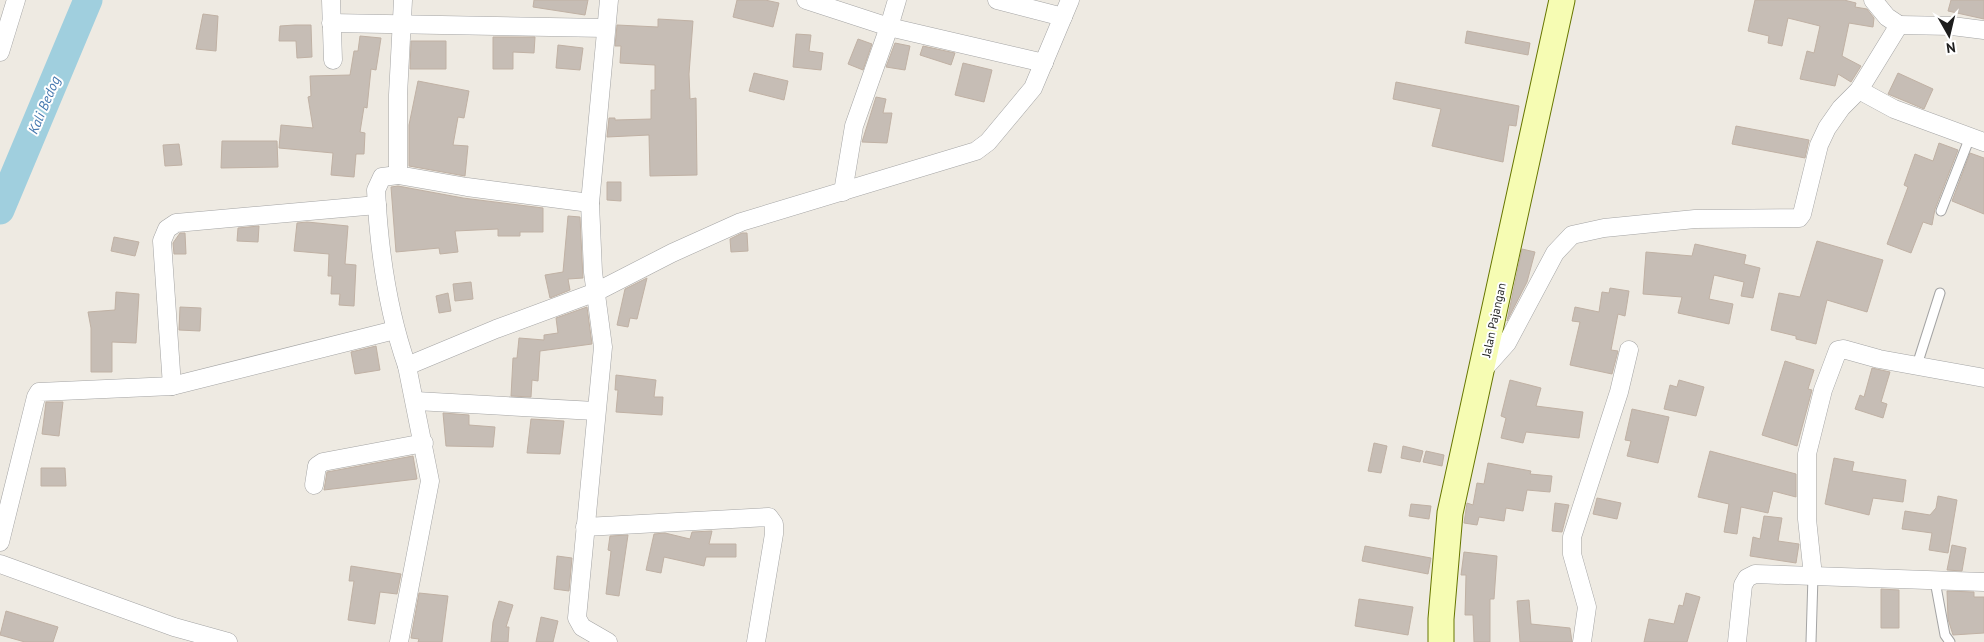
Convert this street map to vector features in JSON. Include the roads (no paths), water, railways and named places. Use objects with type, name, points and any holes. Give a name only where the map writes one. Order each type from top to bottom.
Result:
[{"type":"main road","name":"Jalan Pajangan","points":[[1441,642],[1441,619],[1450,513],[1483,371],[1562,0]]},
{"type":"street","points":[[0,52],[16,0]]},
{"type":"street","points":[[331,0],[333,60]]},
{"type":"street","points":[[398,175],[398,94],[403,0]]},
{"type":"street","points":[[608,642],[577,622],[603,347],[596,292],[590,203],[609,0]]},
{"type":"street","points":[[806,0],[889,27],[1044,63]]},
{"type":"street","points":[[843,192],[854,126],[897,0]]},
{"type":"street","points":[[997,0],[1063,17]]},
{"type":"street","points":[[407,366],[496,329],[596,292],[672,253],[741,222],[976,151],[988,142],[1033,88],[1070,0]]},
{"type":"street","points":[[1872,0],[1887,17],[1899,25],[1952,26],[1984,30]]},
{"type":"street","points":[[331,23],[605,28]]},
{"type":"street","points":[[1483,371],[1507,343],[1555,253],[1572,235],[1604,228],[1696,219],[1799,218],[1802,214],[1820,145],[1827,128],[1841,108],[1859,90],[1899,25]]},
{"type":"street","points":[[1859,90],[1894,109],[1977,140]]},
{"type":"street","points":[[399,642],[430,487],[416,400],[407,366],[394,330],[385,284],[376,190],[379,181],[382,177],[398,175],[467,188],[590,203]]},
{"type":"street","points":[[172,386],[162,242],[167,229],[176,223],[377,205]]},
{"type":"street","points":[[0,542],[36,397],[39,392],[172,386],[394,330]]},
{"type":"street","points":[[1813,576],[1807,519],[1807,454],[1823,390],[1837,352],[1843,348],[1879,359],[1984,378]]},
{"type":"street","points":[[1582,642],[1587,606],[1572,554],[1572,537],[1619,392],[1630,350]]},
{"type":"street","points":[[416,400],[596,411]]},
{"type":"street","points":[[314,485],[317,466],[323,462],[424,443]]},
{"type":"street","points":[[585,527],[769,517],[774,524],[774,534],[756,642]]},
{"type":"street","points":[[0,564],[174,627],[228,642]]},
{"type":"street","points":[[1737,642],[1743,585],[1750,576],[1813,576],[1984,582]]},
{"type":"lane","points":[[1941,211],[1977,140]]},
{"type":"lane","points":[[1917,366],[1940,293]]},
{"type":"lane","points":[[1811,642],[1813,576]]},
{"type":"lane","points":[[1935,581],[1945,635],[1950,642]]},
{"type":"waterway","name":"Kali Bedog","points":[[0,210],[88,0]]}]
